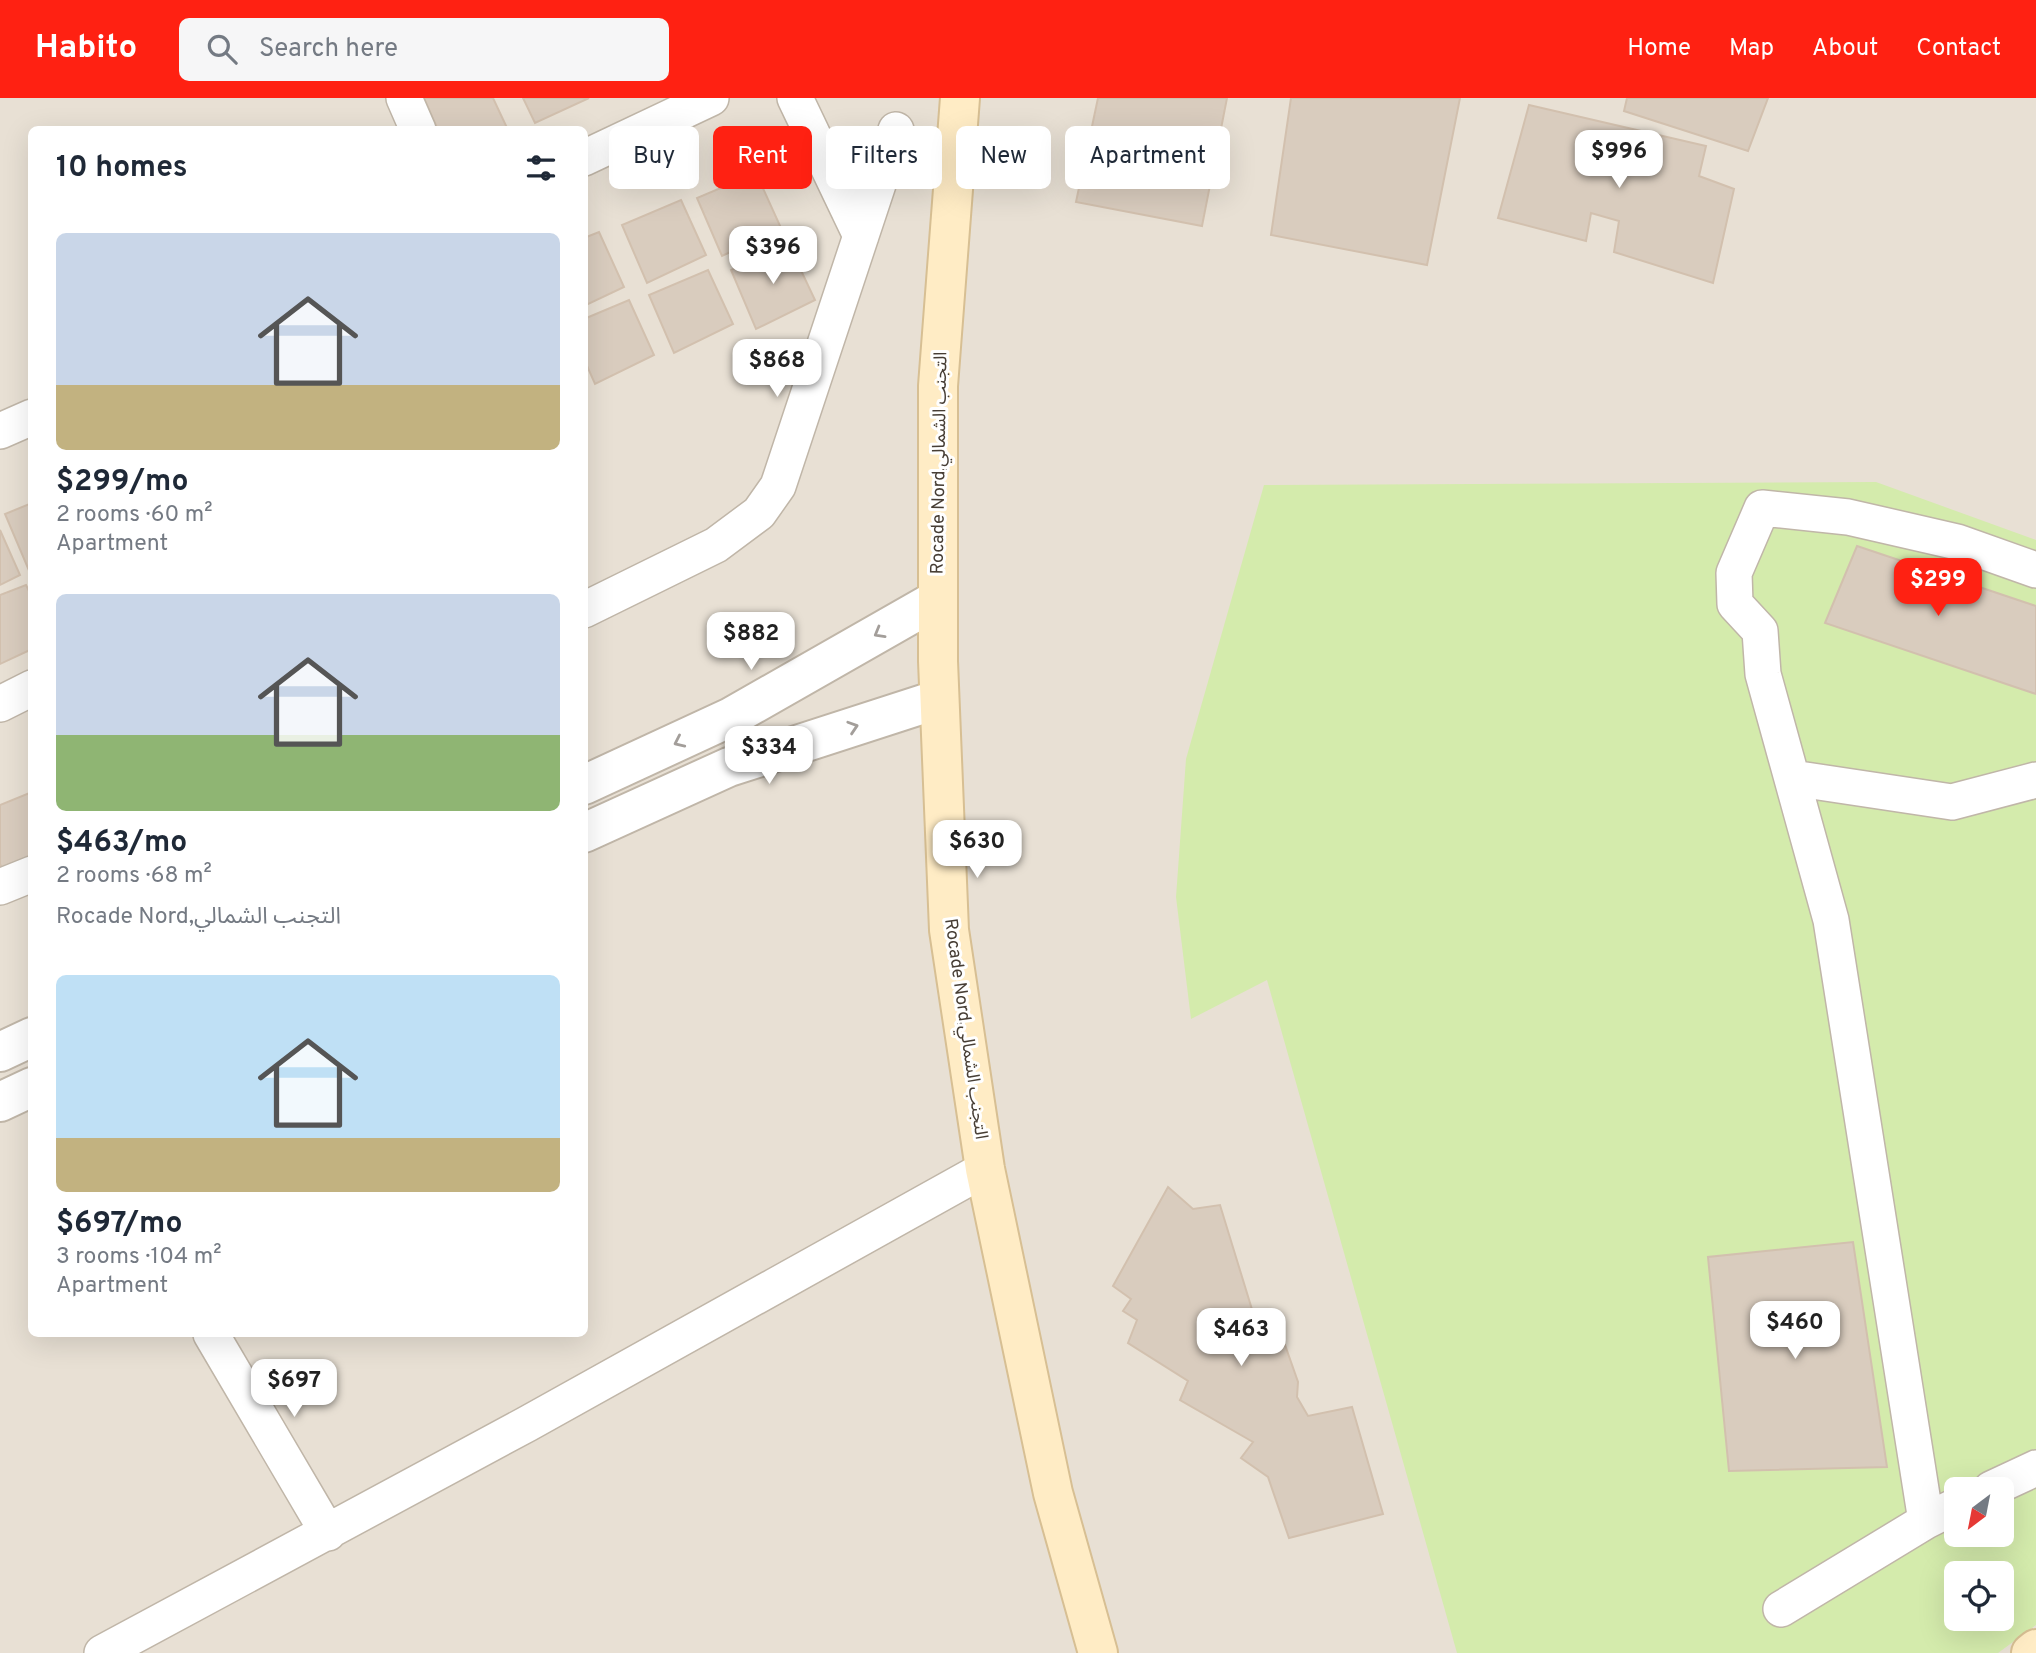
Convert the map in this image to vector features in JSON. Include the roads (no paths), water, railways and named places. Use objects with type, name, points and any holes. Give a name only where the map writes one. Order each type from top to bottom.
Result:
[{"type":"main road","name":"Rocade Nord,التجنب الشمالي","points":[[960,98],[938,387],[939,699],[949,930],[985,1169],[1053,1493],[1098,1653]]},
{"type":"main road","points":[[2031,1653],[2036,1649]]},
{"type":"street","points":[[404,98],[416,126]]},
{"type":"street","points":[[588,156],[711,98]]},
{"type":"street","points":[[795,98],[861,236]]},
{"type":"street","points":[[588,608],[716,545],[759,513],[778,486],[877,189]]},
{"type":"street","points":[[0,431],[28,419]]},
{"type":"street","points":[[1781,1609],[1941,1513],[1830,920],[1763,674],[1760,631],[1735,604],[1734,573],[1762,508],[1862,520],[1957,542],[2036,570]]},
{"type":"street","points":[[588,783],[731,717],[938,599]]},
{"type":"street","points":[[0,704],[28,690]]},
{"type":"street","points":[[588,831],[729,767],[939,699]]},
{"type":"street","points":[[1792,778],[1952,802],[2034,786]]},
{"type":"street","points":[[0,887],[28,876]]},
{"type":"street","points":[[0,1052],[28,1039]]},
{"type":"street","points":[[0,1102],[28,1089]]},
{"type":"street","points":[[102,1653],[328,1533],[985,1169]]},
{"type":"street","points":[[213,1337],[328,1533]]},
{"type":"street","points":[[2014,1478],[2036,1468]]}]
